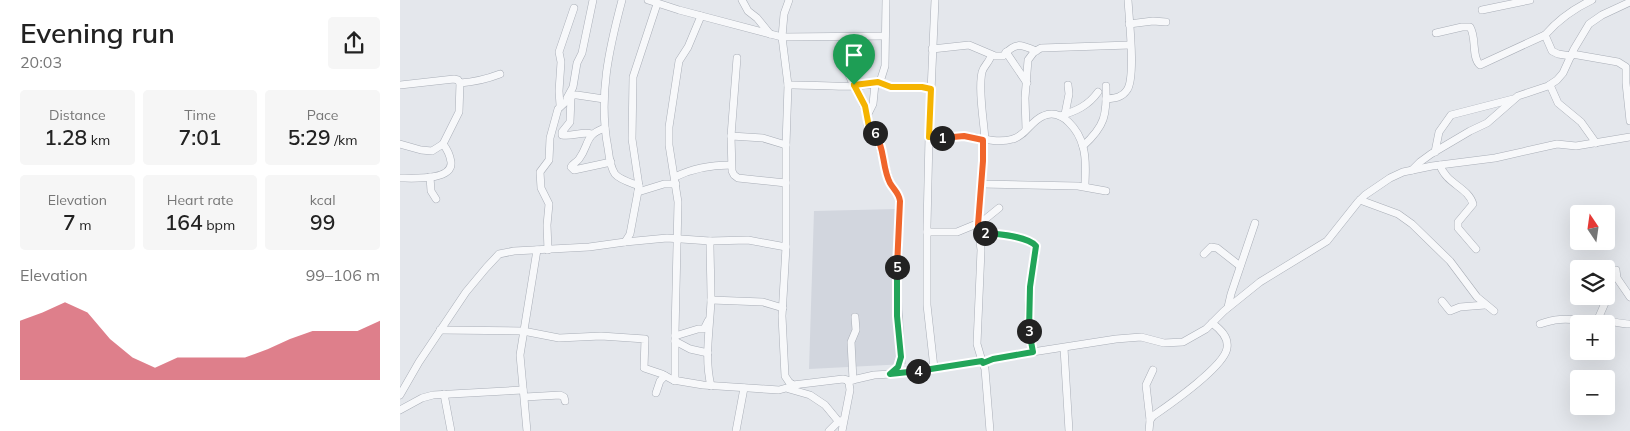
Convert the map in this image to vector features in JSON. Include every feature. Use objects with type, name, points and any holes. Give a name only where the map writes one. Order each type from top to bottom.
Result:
[{"type":"street","points":[[566,101],[572,90],[577,63],[582,53],[593,0]]},
{"type":"street","points":[[622,0],[606,70],[604,98],[605,128],[611,162],[616,174],[638,189],[676,181],[693,169],[731,165]]},
{"type":"street","points":[[648,0],[782,37],[885,36]]},
{"type":"street","points":[[742,0],[748,11],[757,18],[770,34]]},
{"type":"street","points":[[788,0],[784,14],[782,37],[788,85],[786,247],[783,308],[785,376],[793,385],[798,385]]},
{"type":"street","points":[[867,116],[872,104],[876,83],[882,78],[885,66],[886,0]]},
{"type":"street","points":[[934,368],[927,305],[927,232],[935,0]]},
{"type":"street","points":[[1106,99],[1121,96],[1129,89],[1132,68],[1128,0]]},
{"type":"street","points":[[1482,10],[1530,0]]},
{"type":"street","points":[[1436,33],[1462,27],[1470,28],[1473,33],[1477,61],[1480,65],[1545,35],[1563,18],[1592,0]]},
{"type":"street","points":[[1435,152],[1439,132],[1451,115],[1516,98],[1550,85],[1563,73],[1589,24],[1602,15],[1630,2]]},
{"type":"street","points":[[626,242],[630,234],[638,189],[632,139],[633,76],[657,4]]},
{"type":"street","points":[[574,8],[559,52],[561,62],[559,90],[566,101],[570,122],[562,132],[562,135],[568,136],[583,132],[592,134],[605,128]]},
{"type":"street","points":[[675,381],[678,202],[669,135],[681,56],[688,46],[701,16]]},
{"type":"street","points":[[1130,24],[1152,21],[1166,22]]},
{"type":"street","points":[[1545,35],[1552,51],[1558,54],[1618,62],[1624,65],[1626,68],[1630,121]]},
{"type":"street","points":[[932,49],[969,45],[991,55],[1001,57],[1009,48],[1019,46],[1036,51]]},
{"type":"street","points":[[1026,129],[1028,60],[1036,51],[1041,48],[1130,45]]},
{"type":"street","points":[[1006,52],[1027,83]]},
{"type":"street","points":[[990,431],[986,369],[977,344],[981,250],[979,227],[984,140],[982,74],[983,69],[990,61],[991,55]]},
{"type":"street","points":[[737,58],[731,136],[731,165],[734,175],[738,178],[786,184]]},
{"type":"street","points":[[844,62],[863,102],[869,127],[880,144],[890,183],[897,192],[900,201],[897,294],[901,357],[898,367],[890,374]]},
{"type":"street","points":[[400,85],[454,79],[460,83],[500,74]]},
{"type":"street","points":[[400,144],[432,152],[443,144],[459,112],[460,83]]},
{"type":"street","points":[[788,85],[876,83],[891,87],[922,87],[931,89]]},
{"type":"street","points":[[1062,115],[1069,94],[1068,85]]},
{"type":"street","points":[[1550,85],[1558,103],[1581,122],[1596,143]]},
{"type":"street","points":[[1083,146],[1096,135],[1106,115],[1106,86]]},
{"type":"street","points":[[929,137],[964,136],[1000,141],[1018,138],[1044,115],[1062,115],[1084,107],[1092,101],[1098,92]]},
{"type":"street","points":[[548,250],[547,225],[549,204],[541,188],[540,172],[549,160],[550,138],[556,112],[574,95],[604,98]]},
{"type":"street","points":[[1412,170],[1435,152],[1487,123],[1516,98]]},
{"type":"street","points":[[1062,115],[1072,126],[1083,146],[1085,186]]},
{"type":"street","points":[[592,134],[579,160],[572,164],[571,167],[574,170],[611,162]]},
{"type":"street","points":[[731,136],[763,138],[786,145]]},
{"type":"street","points":[[440,330],[524,332],[550,337],[601,336],[644,339],[644,368],[675,381],[711,386],[779,390],[798,385],[982,362],[1116,339],[1141,337],[1164,343],[1183,342],[1198,334],[1228,307],[1274,272],[1327,241],[1360,200],[1390,178],[1412,170],[1495,158],[1557,144],[1576,146],[1630,137]]},
{"type":"street","points":[[400,178],[430,177],[445,174],[450,169],[450,156],[443,144]]},
{"type":"street","points":[[1440,165],[1450,181],[1471,199],[1473,204],[1458,222],[1458,228],[1476,249]]},
{"type":"street","points":[[430,177],[431,192],[436,199]]},
{"type":"street","points":[[981,184],[1085,186],[1106,191]]},
{"type":"street","points":[[1360,200],[1398,214],[1412,224],[1450,261],[1470,290],[1485,305],[1494,310]]},
{"type":"street","points":[[927,232],[957,232],[979,227],[999,208]]},
{"type":"street","points":[[1228,307],[1229,299],[1256,223]]},
{"type":"street","points":[[979,227],[1029,241],[1036,246],[1029,300],[1029,335],[1033,352]]},
{"type":"street","points":[[400,396],[440,330],[466,292],[499,254],[656,238],[748,240],[786,247]]},
{"type":"street","points":[[710,240],[711,300],[708,353],[711,386]]},
{"type":"street","points":[[1204,254],[1210,247],[1217,248],[1240,266]]},
{"type":"street","points":[[527,431],[520,365],[537,250]]},
{"type":"street","points":[[1616,270],[1620,284],[1630,297]]},
{"type":"street","points":[[711,300],[763,302],[783,308]]},
{"type":"street","points":[[1442,301],[1450,311],[1460,307],[1485,305]]},
{"type":"street","points":[[675,339],[698,329],[704,329],[709,318]]},
{"type":"street","points":[[842,431],[842,421],[850,390],[851,342],[856,330],[855,318]]},
{"type":"street","points":[[1540,324],[1557,319],[1570,320]]},
{"type":"street","points":[[1150,420],[1191,388],[1224,358],[1227,339],[1212,322]]},
{"type":"street","points":[[1615,322],[1630,324]]},
{"type":"street","points":[[675,339],[690,349],[708,353]]},
{"type":"street","points":[[1064,348],[1069,431]]},
{"type":"street","points":[[1150,431],[1146,385],[1153,370]]},
{"type":"street","points":[[656,392],[660,381],[666,376]]},
{"type":"street","points":[[736,431],[744,388]]},
{"type":"street","points":[[789,388],[810,395],[823,403],[842,421]]},
{"type":"street","points":[[400,410],[422,398],[444,394],[524,393],[560,395],[564,396],[565,401]]},
{"type":"street","points":[[444,394],[451,431]]},
{"type":"street","points":[[829,431],[842,421]]},
{"type":"shaded area","points":[[896,209],[906,364],[809,369],[814,211]]},
{"type":"route","points":[[878,82],[891,87],[926,87],[931,89],[929,137],[964,136],[983,140],[979,232],[999,234],[1029,241],[1036,246],[1037,251],[1032,271],[1029,300],[1029,335],[1033,352],[993,359],[983,363],[982,361],[955,364],[890,374],[898,367],[901,357],[897,316],[900,201],[897,192],[890,183],[880,144],[867,124],[865,106],[854,85],[878,82]]}]
